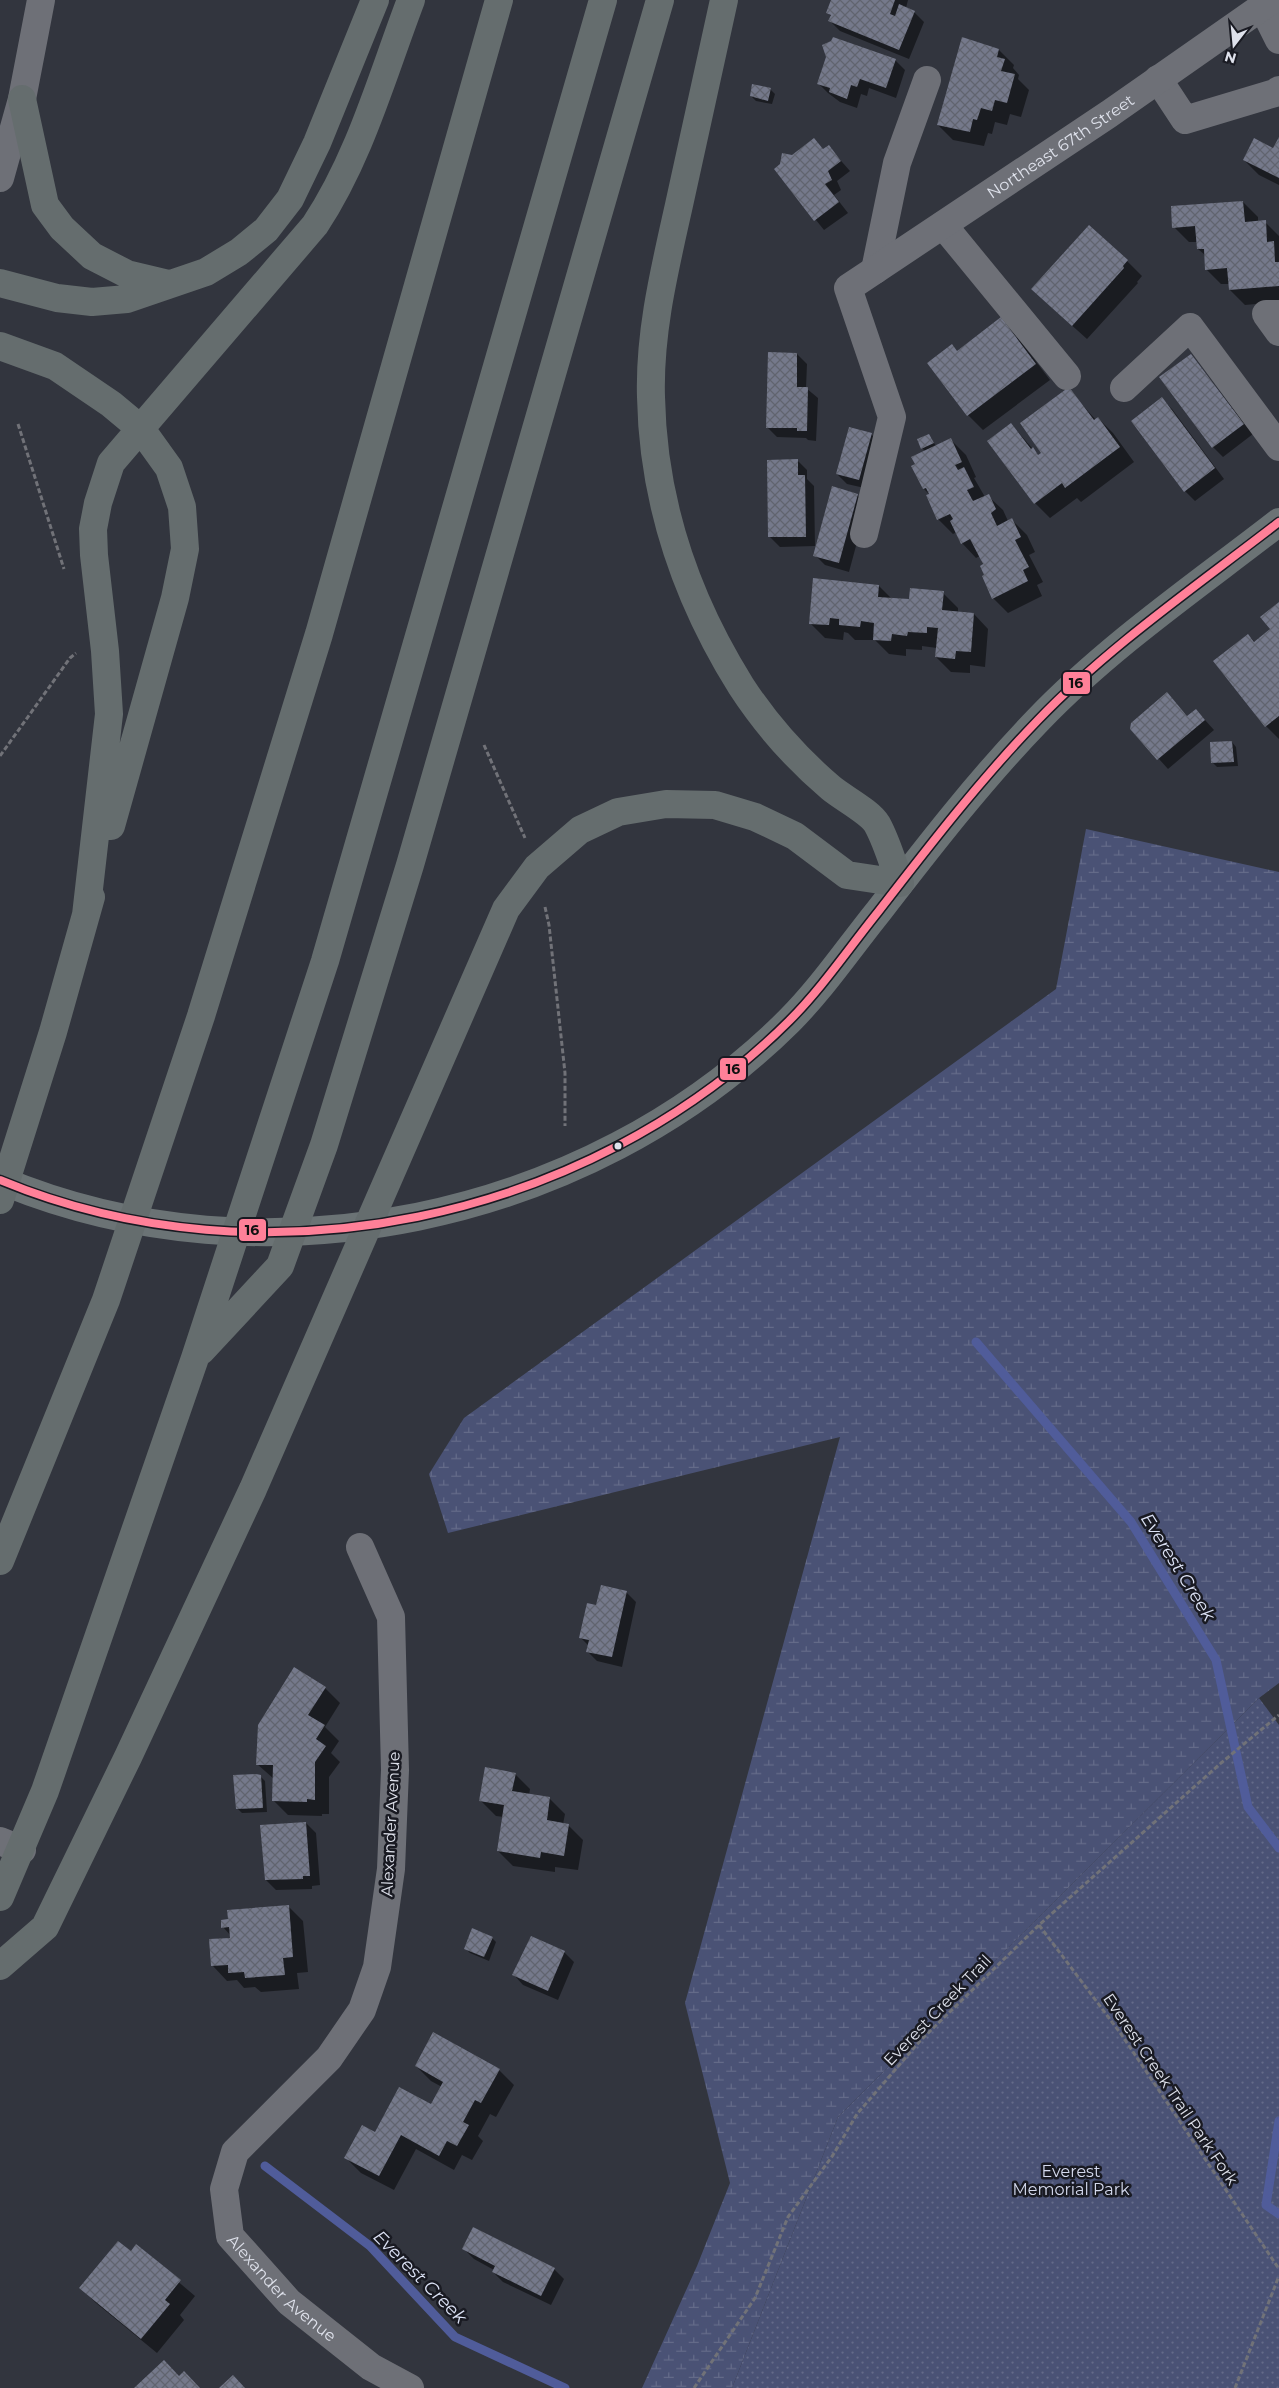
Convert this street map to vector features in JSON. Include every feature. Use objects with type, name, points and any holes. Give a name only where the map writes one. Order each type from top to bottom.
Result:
[{"type":"highway","points":[[0,283],[57,298],[92,302],[127,299],[206,272],[240,252],[266,230],[290,199],[317,143],[375,0]]},
{"type":"highway","points":[[86,915],[109,714],[93,529],[98,503],[112,463],[315,225],[335,194],[350,163],[411,0]]},
{"type":"highway","points":[[0,1560],[106,1300],[201,1016],[319,634],[498,0]]},
{"type":"highway","points":[[0,1897],[11,1846],[45,1791],[195,1358],[325,961],[603,0]]},
{"type":"highway","points":[[195,1358],[280,1266],[324,1145],[412,855],[660,0]]},
{"type":"highway","points":[[724,0],[662,284],[653,338],[651,395],[658,478],[671,534],[688,585],[720,650],[743,689],[784,741],[830,787],[876,822],[900,883]]},
{"type":"highway","points":[[22,99],[45,205],[62,228],[92,256],[118,270],[169,284]]},
{"type":"highway","points":[[0,346],[55,366],[111,404],[141,429],[169,468],[182,507],[185,548],[175,598],[53,1032],[0,1200]]},
{"type":"highway","points":[[0,1966],[45,1927],[128,1757],[253,1489],[506,909],[537,868],[580,830],[618,812],[666,804],[715,805],[755,817],[795,836],[847,875],[900,883]]},
{"type":"main road","points":[[0,1180],[67,1203],[123,1217],[180,1226],[238,1232],[296,1232],[411,1219],[463,1206],[582,1164],[644,1132],[714,1086],[789,1020],[840,961],[900,883],[993,769],[1040,718],[1100,662],[1279,522]]},
{"type":"street","points":[[0,178],[22,99],[41,0]]},
{"type":"street","points":[[1267,3],[1279,40]]},
{"type":"street","name":"Northeast 67th Street","points":[[864,534],[892,417],[848,288],[1158,79],[1267,3]]},
{"type":"street","points":[[1158,79],[1185,120],[1275,93],[1279,90]]},
{"type":"street","points":[[875,270],[897,163],[927,80]]},
{"type":"street","points":[[943,225],[1067,376]]},
{"type":"street","points":[[1279,314],[1266,314],[1279,332]]},
{"type":"street","points":[[1124,388],[1190,327],[1279,447]]},
{"type":"street","name":"Alexander Avenue","points":[[360,1547],[391,1617],[394,1770],[391,1869],[377,1967],[362,2010],[329,2058],[235,2152],[224,2189],[230,2236],[290,2302],[371,2367],[410,2388]]},
{"type":"path","points":[[18,424],[66,574]]},
{"type":"path","points":[[0,756],[70,658],[80,649]]},
{"type":"path","points":[[484,745],[527,843]]},
{"type":"path","points":[[544,906],[549,925],[566,1104],[564,1126]]},
{"type":"path","name":"Everest Creek Trail","points":[[694,2388],[755,2298],[788,2217],[833,2155],[857,2114],[920,2041],[1039,1925],[1221,1763],[1279,1715]]},
{"type":"path","name":"Everest Creek Trail Park Fork","points":[[1039,1925],[1120,2034],[1279,2269]]},
{"type":"path","points":[[1236,2388],[1279,2276]]},
{"type":"green space","points":[[1086,829],[1279,872],[1279,1683],[1259,1698],[838,2117],[732,2388],[642,2388],[697,2266],[730,2183],[685,2003],[840,1437],[448,1533],[429,1474],[464,1418],[1056,989]]},
{"type":"green space","name":"Everest Memorial Park","points":[[1259,1698],[1279,1725],[1279,2388],[732,2388],[838,2117]]},
{"type":"building","points":[[831,0],[895,0],[890,14],[895,16],[899,4],[915,11],[899,50],[828,21],[831,15],[826,13]]},
{"type":"building","points":[[833,37],[896,59],[886,88],[860,79],[857,87],[851,85],[847,99],[829,92],[830,88],[817,84],[826,57],[822,45],[831,41]]},
{"type":"building","points":[[962,37],[999,49],[997,57],[1005,59],[1001,71],[1015,74],[1007,103],[995,100],[992,111],[981,108],[977,120],[973,119],[970,132],[937,125]]},
{"type":"building","points":[[752,84],[771,88],[768,101],[750,96]]},
{"type":"building","points":[[1279,137],[1279,178],[1243,160],[1254,138],[1273,148]]},
{"type":"building","points":[[814,138],[823,149],[829,145],[841,161],[828,171],[832,180],[825,184],[839,202],[814,221],[774,169],[780,164],[782,153],[792,155]]},
{"type":"building","points":[[1243,201],[1245,222],[1266,220],[1267,242],[1274,241],[1275,262],[1279,262],[1279,286],[1229,290],[1227,268],[1205,270],[1204,249],[1197,249],[1195,226],[1172,228],[1171,206]]},
{"type":"building","points":[[1089,225],[1128,260],[1123,266],[1124,268],[1072,326],[1031,289]]},
{"type":"building","points":[[1001,317],[1036,364],[967,416],[927,363],[952,344],[957,351]]},
{"type":"building","points":[[768,352],[797,353],[797,387],[808,387],[807,431],[797,431],[797,428],[766,428]]},
{"type":"building","points":[[1191,354],[1244,424],[1212,448],[1159,377]]},
{"type":"building","points":[[1069,387],[1094,420],[1098,417],[1120,447],[1065,488],[1062,483],[1034,504],[987,441],[1011,423],[1038,455],[1041,453],[1020,423]]},
{"type":"building","points":[[1162,397],[1215,468],[1184,492],[1131,421]]},
{"type":"building","points":[[849,427],[872,433],[859,480],[836,474]]},
{"type":"building","points":[[929,434],[934,443],[921,449],[917,439]]},
{"type":"building","points":[[951,438],[962,462],[955,465],[958,470],[964,467],[974,487],[967,490],[973,501],[989,494],[996,509],[991,513],[997,526],[1012,518],[1021,537],[1015,540],[1029,567],[1023,570],[1028,581],[992,599],[982,576],[984,575],[980,566],[983,564],[970,539],[961,544],[950,521],[953,519],[950,514],[937,520],[926,495],[929,494],[926,488],[923,489],[911,466],[915,464],[911,457]]},
{"type":"building","points":[[798,459],[798,475],[805,475],[806,537],[768,537],[767,460]]},
{"type":"building","points":[[832,486],[858,494],[839,563],[813,556]]},
{"type":"building","points":[[813,578],[879,585],[878,597],[909,599],[910,588],[944,591],[942,610],[974,613],[971,652],[956,651],[955,659],[935,657],[938,628],[927,627],[927,633],[908,632],[907,636],[892,634],[891,641],[873,640],[874,623],[861,621],[860,627],[839,625],[839,619],[830,618],[829,625],[809,624]]},
{"type":"building","points":[[1279,602],[1279,716],[1265,727],[1213,661],[1248,634],[1254,642],[1270,629],[1260,617]]},
{"type":"building","points":[[1167,692],[1187,716],[1196,709],[1205,720],[1157,760],[1130,729],[1131,723]]},
{"type":"building","points":[[1232,741],[1234,762],[1211,763],[1210,742]]},
{"type":"building","points":[[601,1585],[627,1591],[612,1657],[586,1652],[589,1640],[579,1638],[587,1603],[596,1605]]},
{"type":"building","points":[[294,1667],[326,1687],[308,1715],[325,1725],[316,1739],[326,1746],[315,1762],[315,1800],[307,1799],[307,1802],[272,1801],[273,1765],[256,1765],[258,1725]]},
{"type":"building","points":[[485,1767],[516,1773],[512,1791],[550,1797],[547,1820],[569,1824],[564,1856],[541,1852],[540,1858],[497,1851],[504,1805],[479,1801]]},
{"type":"building","points":[[233,1775],[261,1775],[263,1808],[236,1809]]},
{"type":"building","points":[[306,1822],[310,1876],[303,1876],[303,1879],[265,1880],[260,1825]]},
{"type":"building","points":[[289,1905],[293,1957],[283,1958],[285,1975],[245,1978],[244,1972],[228,1973],[228,1965],[211,1966],[209,1939],[230,1938],[229,1927],[221,1928],[221,1920],[228,1919],[227,1910]]},
{"type":"building","points":[[472,1928],[493,1937],[484,1957],[464,1949]]},
{"type":"building","points":[[531,1936],[565,1951],[548,1991],[512,1975]]},
{"type":"building","points":[[433,2032],[500,2069],[481,2103],[475,2100],[463,2122],[469,2125],[457,2146],[447,2141],[439,2156],[401,2135],[379,2176],[344,2158],[362,2125],[375,2132],[399,2087],[431,2104],[443,2082],[415,2066]]},
{"type":"building","points":[[473,2227],[555,2268],[541,2296],[492,2272],[495,2266],[462,2249]]},
{"type":"building","points":[[118,2241],[131,2251],[136,2244],[181,2280],[165,2300],[170,2304],[141,2339],[79,2288]]},
{"type":"building","points":[[164,2360],[179,2376],[184,2371],[200,2388],[134,2388]]},
{"type":"building","points":[[233,2375],[245,2388],[219,2388]]},
{"type":"waterway","name":"Everest Creek","points":[[976,1342],[1131,1522],[1216,1660],[1248,1807],[1279,1848]]},
{"type":"waterway","name":"Everest Creek","points":[[1279,2121],[1266,2205],[1279,2214]]},
{"type":"waterway","name":"Everest Creek","points":[[265,2166],[370,2246],[455,2337],[565,2388]]},
{"type":"transit line","name":"16","points":[[0,1180],[101,1213],[206,1230],[312,1231],[418,1217],[520,1188],[618,1146],[708,1090],[789,1021],[824,982],[955,814],[1038,720],[1065,693],[1124,641],[1279,522]]}]
